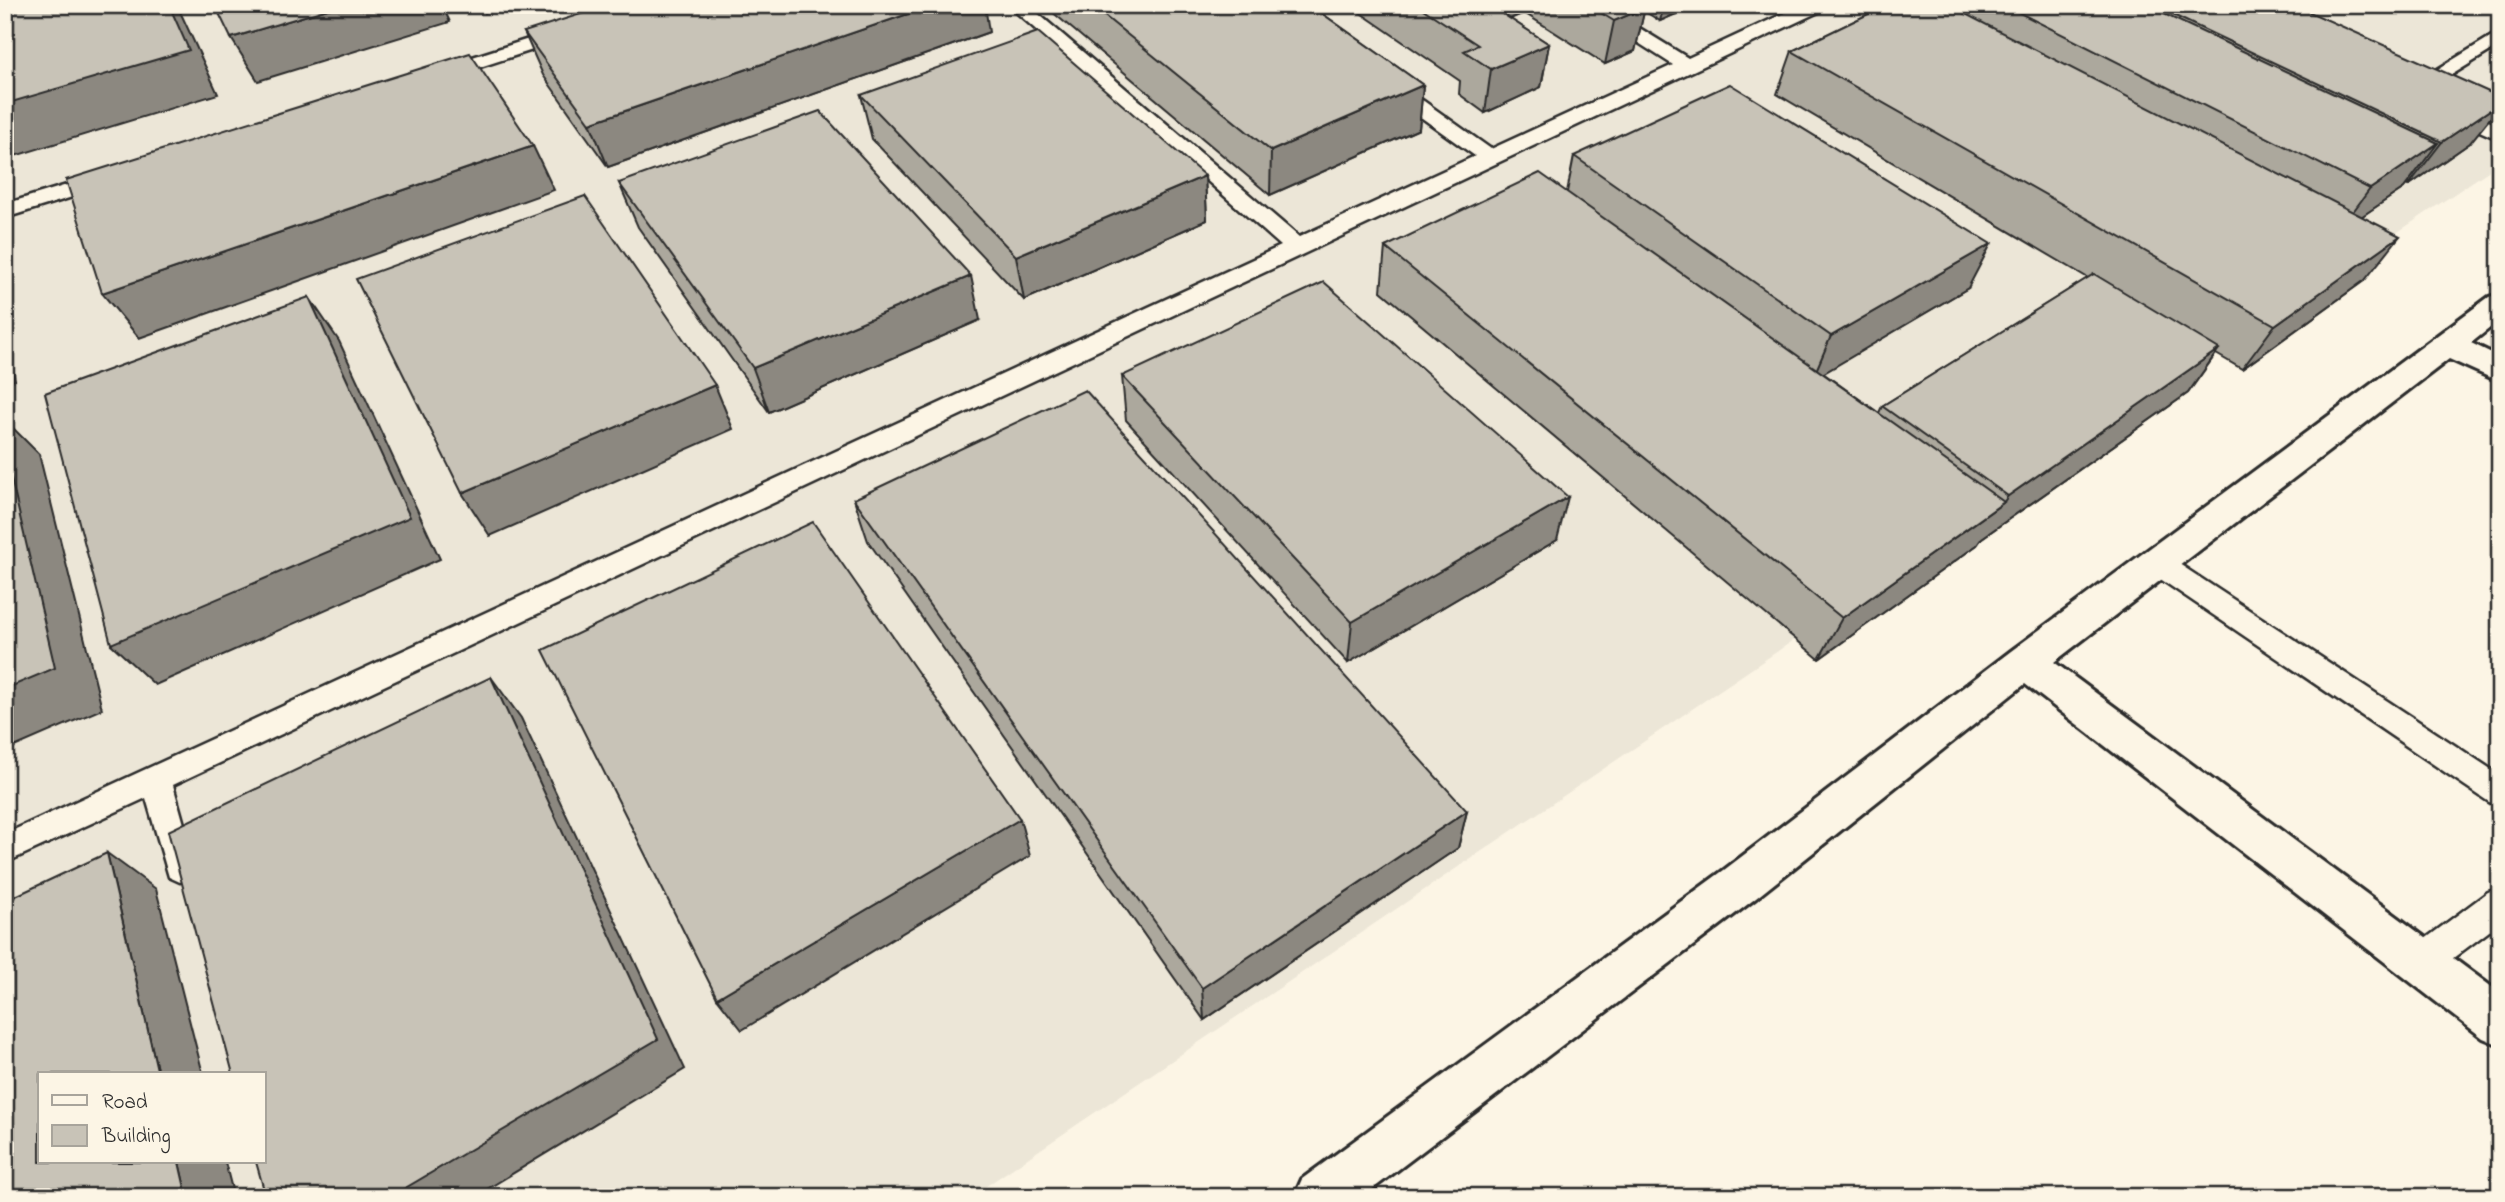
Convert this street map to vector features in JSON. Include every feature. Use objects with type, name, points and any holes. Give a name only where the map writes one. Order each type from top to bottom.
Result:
[{"type":"street","points":[[1320,1197],[1740,884],[2025,662],[2500,304]]},
{"type":"street","points":[[2448,345],[2500,371]]},
{"type":"street","points":[[2025,662],[2500,1022]]},
{"type":"lane","points":[[1017,5],[1297,248]]},
{"type":"lane","points":[[1588,5],[1688,66]]},
{"type":"lane","points":[[5,849],[1818,5]]},
{"type":"lane","points":[[416,81],[589,26]]},
{"type":"lane","points":[[2500,37],[2404,90],[2500,134]]},
{"type":"lane","points":[[1378,77],[1491,158]]},
{"type":"lane","points":[[5,211],[125,173]]},
{"type":"lane","points":[[2157,563],[2500,792]]},
{"type":"lane","points":[[156,778],[188,899]]},
{"type":"lane","points":[[2421,962],[2500,903]]},
{"type":"shaded area","points":[[5,5],[2500,5],[2500,163],[970,1197],[5,1197]]},
{"type":"building","points":[[5,5],[169,5],[189,50],[5,104]]},
{"type":"building","points":[[215,5],[341,5],[231,38]]},
{"type":"building","points":[[609,5],[934,5],[590,123],[524,32]]},
{"type":"building","points":[[1091,5],[1310,5],[1423,85],[1271,151]]},
{"type":"building","points":[[1417,5],[1489,5],[1549,44],[1491,69],[1464,51],[1478,45]]},
{"type":"building","points":[[1588,5],[1641,5],[1645,8],[1614,21]]},
{"type":"building","points":[[1887,5],[1948,5],[2400,236],[2275,325],[1792,51]]},
{"type":"building","points":[[2004,5],[2145,5],[2438,143],[2370,189]]},
{"type":"building","points":[[2152,5],[2294,5],[2500,97],[2500,103],[2442,142]]},
{"type":"building","points":[[1038,32],[1205,176],[1016,256],[861,95]]},
{"type":"building","points":[[470,53],[533,146],[102,293],[66,180]]},
{"type":"building","points":[[1730,84],[1991,244],[1831,336],[1574,156]]},
{"type":"building","points":[[820,111],[971,276],[753,368],[619,183]]},
{"type":"building","points":[[1540,173],[2004,502],[1842,618],[1385,247]]},
{"type":"building","points":[[585,196],[715,385],[462,493],[356,279]]},
{"type":"building","points":[[2094,274],[2219,349],[2008,496],[1882,406]]},
{"type":"building","points":[[1324,282],[1568,497],[1352,622],[1122,376]]},
{"type":"building","points":[[309,297],[410,517],[111,644],[45,393]]},
{"type":"building","points":[[1085,390],[1467,811],[1202,988],[854,499]]},
{"type":"building","points":[[5,452],[55,668],[5,689]]},
{"type":"building","points":[[813,522],[1020,819],[717,998],[543,650]]},
{"type":"building","points":[[491,677],[658,1039],[390,1197],[266,1197],[257,1164],[266,1164],[266,1072],[232,1072],[168,831]]},
{"type":"building","points":[[107,853],[158,1072],[38,1072],[38,1164],[179,1164],[187,1197],[5,1197],[5,901]]}]
